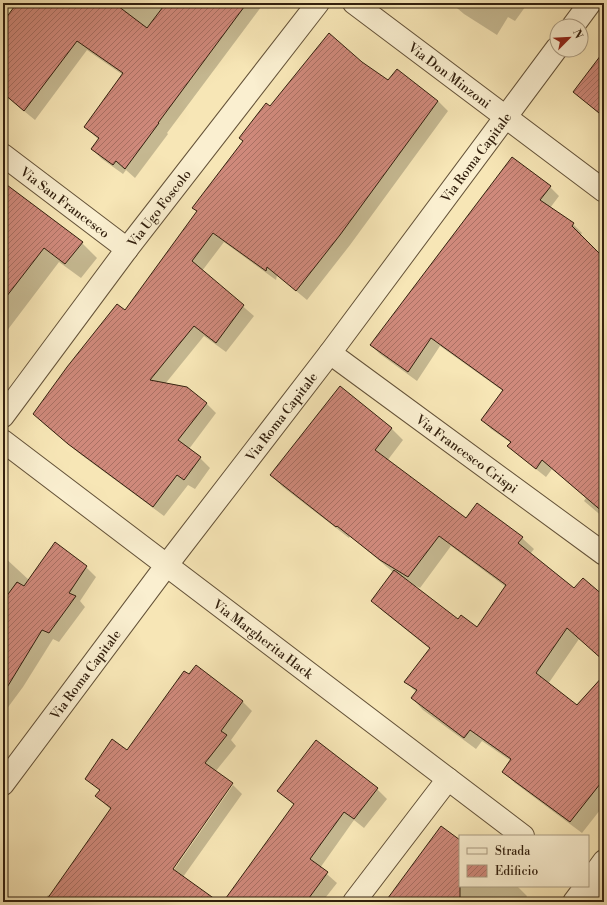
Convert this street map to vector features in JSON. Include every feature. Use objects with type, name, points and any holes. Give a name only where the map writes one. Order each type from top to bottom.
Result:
[{"type":"street","name":"Via Ugo Foscolo","points":[[3,416],[127,250],[318,3]]},
{"type":"street","name":"Via Don Minzoni","points":[[354,3],[604,191]]},
{"type":"street","points":[[579,18],[590,3]]},
{"type":"street","name":"Via Roma Capitale","points":[[3,784],[166,566],[330,353],[550,58]]},
{"type":"street","name":"Via San Francesco","points":[[3,155],[127,250]]},
{"type":"street","name":"Via Francesco Crispi","points":[[330,353],[604,554]]},
{"type":"street","name":"Via Margherita Hack","points":[[3,441],[522,835]]},
{"type":"street","points":[[354,902],[448,779]]},
{"type":"street","points":[[589,882],[604,861]]},
{"type":"street","points":[[589,886],[604,897]]},
{"type":"street","points":[[574,902],[585,887]]},
{"type":"building","points":[[17,3],[114,3],[147,28],[166,3],[247,3],[125,169],[116,161],[113,165],[91,149],[99,138],[84,127],[123,73],[77,41],[24,111],[3,93],[3,22]]},
{"type":"building","points":[[329,33],[362,62],[388,80],[397,69],[438,101],[340,235],[296,291],[267,267],[266,271],[213,233],[192,261],[244,305],[216,343],[194,326],[150,380],[187,387],[207,403],[178,440],[201,457],[184,480],[177,475],[153,507],[68,444],[33,414],[67,367],[117,304],[125,310],[197,211],[192,208],[243,141],[239,138],[266,103],[270,106]]},
{"type":"building","points":[[604,51],[604,117],[573,92]]},
{"type":"building","points":[[512,157],[551,186],[540,200],[574,223],[572,226],[604,258],[604,513],[542,460],[536,469],[507,446],[511,442],[481,420],[503,390],[431,338],[408,372],[370,345]]},
{"type":"building","points":[[3,182],[83,242],[65,264],[44,248],[3,301]]},
{"type":"building","points":[[340,386],[392,428],[375,450],[466,518],[477,503],[523,537],[518,543],[574,588],[583,578],[604,596],[604,661],[567,628],[536,673],[577,705],[604,675],[604,779],[570,822],[502,772],[511,759],[470,730],[464,738],[411,698],[417,690],[404,682],[430,648],[371,601],[394,570],[458,619],[461,615],[477,627],[506,585],[439,536],[408,577],[380,560],[270,475]]},
{"type":"building","points":[[55,542],[87,566],[69,593],[76,596],[49,633],[42,630],[3,694],[3,601],[17,582],[24,586]]},
{"type":"building","points":[[196,665],[243,701],[221,731],[227,735],[205,763],[233,783],[173,869],[219,902],[45,902],[111,808],[95,796],[100,790],[85,779],[112,739],[127,750],[184,671],[189,674]]},
{"type":"building","points":[[316,740],[378,788],[354,819],[344,812],[310,859],[328,872],[306,902],[223,902],[294,804],[277,791]]},
{"type":"building","points":[[441,826],[459,839],[460,902],[385,902]]}]
